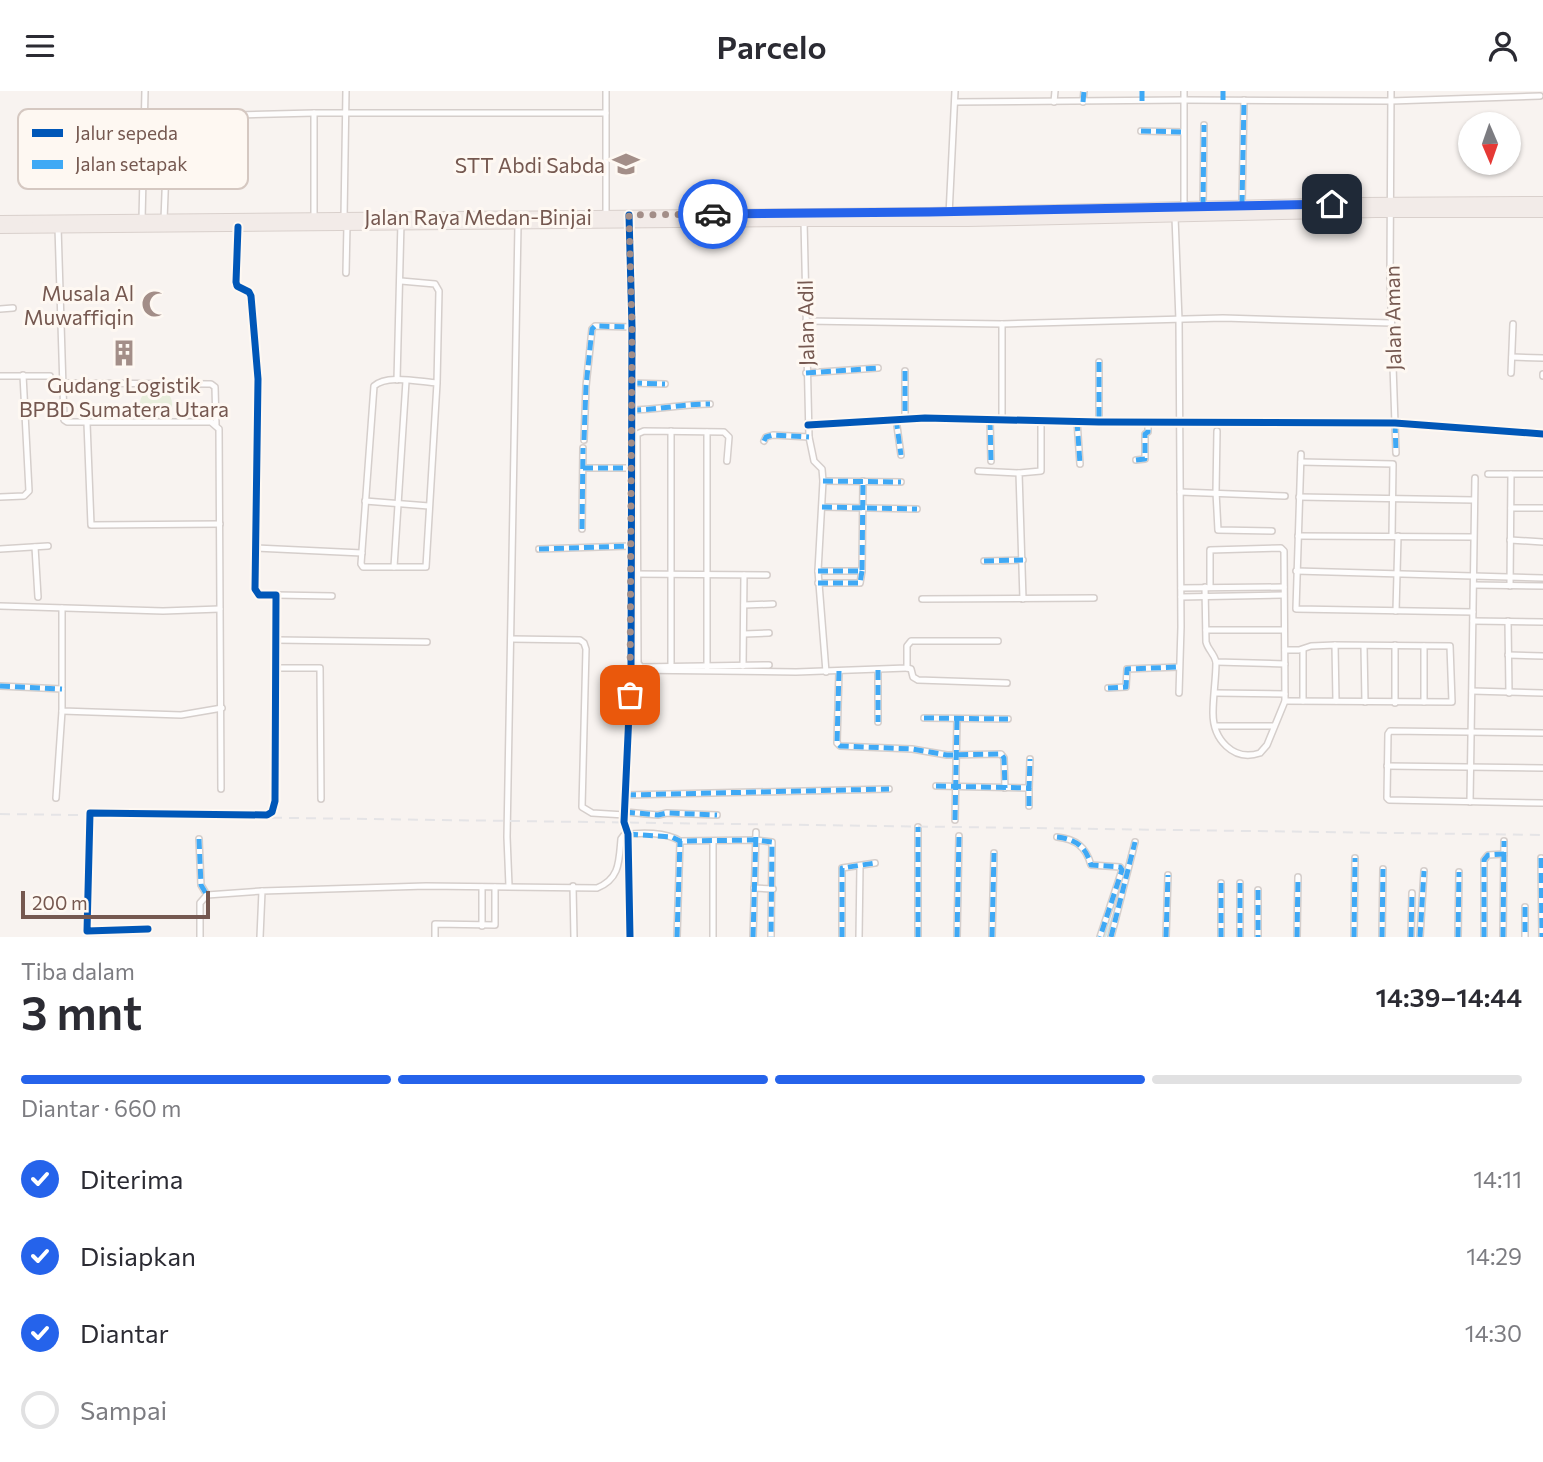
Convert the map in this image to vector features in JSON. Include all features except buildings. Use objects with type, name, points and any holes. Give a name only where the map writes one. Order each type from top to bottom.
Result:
[{"type":"highway","name":"Jalan Raya Medan-Binjai","points":[[1178,211],[1242,205],[1391,208]]},
{"type":"highway","name":"Jalan Raya Medan-Binjai","points":[[629,219],[804,221],[1178,211],[1541,207]]},
{"type":"highway","name":"Jalan Raya Medan-Binjai","points":[[0,228],[142,220],[314,217],[345,222]]},
{"type":"highway","name":"Jalan Raya Medan-Binjai","points":[[0,221],[238,227],[401,221],[949,217]]},
{"type":"highway","name":"Jalan Raya Medan-Binjai","points":[[401,221],[518,225],[606,219]]},
{"type":"street","points":[[145,91],[145,109]]},
{"type":"street","points":[[346,91],[346,273]]},
{"type":"street","points":[[606,91],[606,219]]},
{"type":"street","points":[[949,217],[955,91]]},
{"type":"street","points":[[1054,102],[1055,91]]},
{"type":"street","points":[[1083,102],[1084,91]]},
{"type":"street","points":[[1142,91],[1142,100]]},
{"type":"street","points":[[1179,693],[1181,588],[1178,211],[1184,91]]},
{"type":"street","points":[[1223,91],[1223,100]]},
{"type":"street","name":"Jalan Aman","points":[[1391,91],[1391,323],[1396,453]]},
{"type":"street","points":[[955,102],[1391,101],[1540,96]]},
{"type":"street","points":[[1242,205],[1244,100]]},
{"type":"street","points":[[314,113],[314,217]]},
{"type":"street","points":[[248,115],[606,113]]},
{"type":"street","points":[[1203,207],[1204,125]]},
{"type":"street","points":[[1141,131],[1183,132]]},
{"type":"street","points":[[142,220],[143,189]]},
{"type":"street","points":[[164,220],[165,189]]},
{"type":"street","points":[[629,219],[632,327],[630,546],[639,665],[769,665]]},
{"type":"street","points":[[397,380],[401,221]]},
{"type":"street","name":"Jalan Adil","points":[[804,221],[808,425],[814,461],[822,469],[823,481]]},
{"type":"street","points":[[57,224],[64,421],[216,424]]},
{"type":"street","points":[[509,886],[507,837],[518,225]]},
{"type":"street","points":[[238,227],[236,282],[237,286],[251,296],[258,379],[257,593],[332,596]]},
{"type":"street","points":[[401,281],[438,286],[437,383],[426,567],[363,567],[374,386],[378,382],[397,380],[437,383]]},
{"type":"street","points":[[0,309],[13,308]]},
{"type":"street","points":[[806,321],[1002,324],[1223,319],[1391,323]]},
{"type":"street","points":[[1002,324],[1002,421]]},
{"type":"street","points":[[1511,373],[1513,324]]},
{"type":"street","points":[[584,440],[592,329],[595,326],[632,327]]},
{"type":"street","points":[[1512,357],[1543,358]]},
{"type":"street","points":[[1099,362],[1099,422]]},
{"type":"street","points":[[806,373],[878,368]]},
{"type":"street","points":[[905,371],[905,418]]},
{"type":"street","points":[[0,497],[24,496],[29,491],[23,375]]},
{"type":"street","points":[[0,376],[50,376]]},
{"type":"street","points":[[394,567],[406,381]]},
{"type":"street","points":[[62,383],[211,384],[215,387],[216,424],[219,429],[221,789]]},
{"type":"street","points":[[632,383],[665,384]]},
{"type":"street","points":[[631,410],[662,409],[677,404],[709,404]]},
{"type":"street","points":[[808,425],[905,418],[1395,423],[1543,434]]},
{"type":"street","points":[[896,419],[901,454]]},
{"type":"street","points":[[990,420],[991,461]]},
{"type":"street","points":[[978,471],[1041,471],[1041,421]]},
{"type":"street","points":[[1077,421],[1080,464]]},
{"type":"street","points":[[1136,460],[1146,459],[1145,434],[1148,432],[1148,422]]},
{"type":"street","points":[[87,423],[91,525],[220,524]]},
{"type":"street","points":[[630,937],[628,834],[625,814],[637,434],[644,431],[671,431],[727,434],[727,461]]},
{"type":"street","points":[[671,431],[671,667]]},
{"type":"street","points":[[1217,431],[1218,530],[1272,531]]},
{"type":"street","points":[[706,432],[707,667]]},
{"type":"street","points":[[764,441],[766,437],[773,435],[809,436]]},
{"type":"street","points":[[582,529],[583,448]]},
{"type":"street","points":[[1396,611],[1398,575],[1393,464],[1301,458],[1296,609],[1396,611],[1473,612]]},
{"type":"street","points":[[583,468],[632,468]]},
{"type":"street","points":[[1019,473],[1023,599]]},
{"type":"street","points":[[1488,474],[1543,474]]},
{"type":"street","points":[[1510,586],[1511,474]]},
{"type":"street","points":[[1470,802],[1475,478]]},
{"type":"street","points":[[826,671],[818,583],[823,481],[901,482]]},
{"type":"street","points":[[818,583],[862,581],[863,481]]},
{"type":"street","points":[[1180,492],[1285,496]]},
{"type":"street","points":[[1299,497],[1474,500]]},
{"type":"street","points":[[365,501],[429,506]]},
{"type":"street","points":[[822,507],[917,509]]},
{"type":"street","points":[[1511,508],[1543,508]]},
{"type":"street","points":[[1297,535],[1473,537]]},
{"type":"street","points":[[1510,540],[1543,541]]},
{"type":"street","points":[[0,549],[48,546]]},
{"type":"street","points":[[539,549],[630,546]]},
{"type":"street","points":[[35,547],[38,597]]},
{"type":"street","points":[[256,548],[362,553]]},
{"type":"street","points":[[1281,548],[1284,551],[1284,587],[1285,698],[1264,750],[1255,755],[1236,754],[1219,739],[1213,713],[1216,662],[1214,654],[1207,646],[1205,596],[1210,550],[1281,548]]},
{"type":"street","points":[[984,561],[1023,560]]},
{"type":"street","points":[[818,571],[862,571]]},
{"type":"street","points":[[1296,571],[1543,578]]},
{"type":"street","points":[[634,574],[767,575]]},
{"type":"street","points":[[743,666],[744,575]]},
{"type":"street","points":[[1474,585],[1543,586]]},
{"type":"street","points":[[1181,588],[1284,587]]},
{"type":"street","points":[[148,929],[87,931],[89,815],[267,815],[272,812],[275,785],[276,595]]},
{"type":"street","points":[[1181,597],[1283,595]]},
{"type":"street","points":[[922,599],[1094,598]]},
{"type":"street","points":[[744,605],[773,604]]},
{"type":"street","points":[[0,606],[163,611],[220,609]]},
{"type":"street","points":[[56,798],[62,711],[62,608]]},
{"type":"street","points":[[1472,621],[1543,622]]},
{"type":"street","points":[[1508,621],[1509,693]]},
{"type":"street","points":[[1206,630],[1284,630]]},
{"type":"street","points":[[744,634],[769,633]]},
{"type":"street","points":[[510,639],[580,640],[584,643],[582,807],[592,814],[717,815]]},
{"type":"street","points":[[276,640],[428,642]]},
{"type":"street","points":[[907,668],[907,646],[911,641],[998,641]]},
{"type":"street","points":[[1215,693],[1303,701],[1452,702],[1451,649],[1447,646],[1335,645],[1285,650]]},
{"type":"street","points":[[1335,645],[1336,701]]},
{"type":"street","points":[[1395,645],[1395,703]]},
{"type":"street","points":[[1364,646],[1365,702]]},
{"type":"street","points":[[1424,646],[1424,702]]},
{"type":"street","points":[[1303,650],[1303,701]]},
{"type":"street","points":[[1508,655],[1543,656]]},
{"type":"street","points":[[1216,662],[1285,664]]},
{"type":"street","points":[[1108,688],[1126,687],[1127,669],[1179,667]]},
{"type":"street","points":[[276,669],[320,668],[321,799]]},
{"type":"street","points":[[631,670],[839,671],[907,668],[911,669],[918,680],[1007,683]]},
{"type":"street","points":[[878,670],[878,722]]},
{"type":"street","points":[[839,671],[837,743],[840,746],[912,749],[933,754],[1003,756],[1005,787]]},
{"type":"street","points":[[0,687],[62,689]]},
{"type":"street","points":[[1472,691],[1543,693]]},
{"type":"street","points":[[62,711],[181,715],[222,708]]},
{"type":"street","points":[[924,718],[1008,719]]},
{"type":"street","points":[[955,820],[957,719]]},
{"type":"street","points":[[1217,726],[1274,726]]},
{"type":"street","points":[[1543,733],[1390,731],[1387,766],[1389,800],[1543,803]]},
{"type":"street","points":[[1029,806],[1030,759]]},
{"type":"street","points":[[1387,766],[1543,768]]},
{"type":"street","points":[[936,786],[1030,788]]},
{"type":"street","points":[[626,795],[889,789]]},
{"type":"street","points":[[918,827],[918,937]]},
{"type":"street","points":[[753,937],[756,832]]},
{"type":"street","points":[[200,937],[200,903],[206,895],[262,891],[509,886],[597,888],[610,881],[617,871],[621,839],[628,834],[672,837],[680,841],[771,841],[771,937]]},
{"type":"street","points":[[957,937],[959,836]]},
{"type":"street","points":[[1057,837],[1076,842],[1087,851],[1091,865],[1120,867],[1122,870],[1100,937]]},
{"type":"street","points":[[198,839],[201,885],[206,895]]},
{"type":"street","points":[[677,937],[680,841]]},
{"type":"street","points":[[1503,937],[1504,841]]},
{"type":"street","points":[[713,842],[713,937]]},
{"type":"street","points":[[1111,937],[1135,842]]},
{"type":"street","points":[[992,937],[994,853]]},
{"type":"street","points":[[1483,937],[1484,860],[1489,855],[1504,854]]},
{"type":"street","points":[[1353,937],[1355,858]]},
{"type":"street","points":[[1541,858],[1542,937]]},
{"type":"street","points":[[842,937],[842,868],[876,863]]},
{"type":"street","points":[[859,937],[860,866]]},
{"type":"street","points":[[1382,937],[1383,869]]},
{"type":"street","points":[[1420,937],[1424,871]]},
{"type":"street","points":[[1458,872],[1458,937]]},
{"type":"street","points":[[1166,937],[1168,875]]},
{"type":"street","points":[[1297,937],[1298,877]]},
{"type":"street","points":[[1221,883],[1222,937]]},
{"type":"street","points":[[1240,883],[1240,937]]},
{"type":"street","points":[[573,886],[574,937]]},
{"type":"street","points":[[482,887],[482,926]]},
{"type":"street","points":[[435,937],[435,924],[491,926],[495,923],[495,887]]},
{"type":"street","points":[[754,888],[773,889]]},
{"type":"street","points":[[1258,890],[1258,937]]},
{"type":"street","points":[[260,937],[262,891]]},
{"type":"street","points":[[1410,937],[1412,893]]},
{"type":"street","points":[[1525,907],[1525,937]]},
{"type":"green space","points":[[156,388],[167,393],[172,404],[167,415],[156,420],[145,415],[140,404],[145,393]]},
{"type":"waterway","points":[[1127,862],[1132,844]]},
{"type":"waterway","points":[[1105,937],[1116,908]]},
{"type":"railway","points":[[0,814],[1543,835]]},
{"type":"marked path","points":[[1083,102],[1084,91]]},
{"type":"marked path","points":[[1142,91],[1142,101]]},
{"type":"marked path","points":[[1223,91],[1223,100]]},
{"type":"marked path","points":[[1242,205],[1244,100]]},
{"type":"marked path","points":[[1203,207],[1204,125]]},
{"type":"marked path","points":[[1141,131],[1183,132]]},
{"type":"marked path","points":[[584,440],[592,329],[595,326],[632,327]]},
{"type":"marked path","points":[[1099,362],[1099,422]]},
{"type":"marked path","points":[[806,373],[878,368]]},
{"type":"marked path","points":[[905,371],[905,418]]},
{"type":"marked path","points":[[632,383],[665,384]]},
{"type":"marked path","points":[[631,410],[710,404]]},
{"type":"marked path","points":[[896,419],[901,455]]},
{"type":"marked path","points":[[990,420],[991,461]]},
{"type":"marked path","points":[[1077,421],[1080,464]]},
{"type":"marked path","points":[[1136,460],[1145,459],[1148,422]]},
{"type":"marked path","points":[[1395,423],[1396,453]]},
{"type":"marked path","points":[[764,441],[766,437],[773,435],[809,437]]},
{"type":"marked path","points":[[582,529],[583,448]]},
{"type":"marked path","points":[[583,468],[632,468]]},
{"type":"marked path","points":[[823,481],[901,482]]},
{"type":"marked path","points":[[818,571],[862,571],[863,481]]},
{"type":"marked path","points":[[822,507],[917,509]]},
{"type":"marked path","points":[[539,549],[630,546]]},
{"type":"marked path","points":[[984,561],[1023,560]]},
{"type":"marked path","points":[[818,583],[860,583],[862,571]]},
{"type":"marked path","points":[[1108,688],[1126,687],[1127,669],[1179,667]]},
{"type":"marked path","points":[[878,670],[878,722]]},
{"type":"marked path","points":[[839,671],[837,743],[840,746],[912,749],[947,755],[1001,754],[1004,758],[1005,788]]},
{"type":"marked path","points":[[0,686],[62,689]]},
{"type":"marked path","points":[[924,718],[1008,719]]},
{"type":"marked path","points":[[955,820],[957,719]]},
{"type":"marked path","points":[[936,786],[1029,788],[1030,759]]},
{"type":"marked path","points":[[1029,788],[1029,806]]},
{"type":"marked path","points":[[626,795],[889,789]]},
{"type":"marked path","points":[[625,812],[717,815]]},
{"type":"marked path","points":[[918,827],[918,937]]},
{"type":"marked path","points":[[753,937],[756,832]]},
{"type":"marked path","points":[[628,834],[672,837],[680,841],[772,842],[771,937]]},
{"type":"marked path","points":[[957,937],[959,836]]},
{"type":"marked path","points":[[1057,837],[1079,845],[1091,865],[1120,867],[1122,870],[1100,937]]},
{"type":"marked path","points":[[199,839],[201,885],[207,895]]},
{"type":"marked path","points":[[677,937],[680,841]]},
{"type":"marked path","points":[[1503,937],[1504,841]]},
{"type":"marked path","points":[[1111,937],[1135,842]]},
{"type":"marked path","points":[[992,937],[994,853]]},
{"type":"marked path","points":[[1484,937],[1484,860],[1488,855],[1504,854]]},
{"type":"marked path","points":[[1354,937],[1355,858]]},
{"type":"marked path","points":[[1541,858],[1542,937]]},
{"type":"marked path","points":[[842,937],[842,868],[875,863]]},
{"type":"marked path","points":[[1382,937],[1383,869]]},
{"type":"marked path","points":[[1420,937],[1424,871]]},
{"type":"marked path","points":[[1458,937],[1459,872]]},
{"type":"marked path","points":[[1166,937],[1168,875]]},
{"type":"marked path","points":[[1297,937],[1298,877]]},
{"type":"marked path","points":[[1221,883],[1221,937]]},
{"type":"marked path","points":[[1240,883],[1240,937]]},
{"type":"marked path","points":[[1258,890],[1258,937]]},
{"type":"marked path","points":[[1411,937],[1412,893]]},
{"type":"marked path","points":[[1525,907],[1525,937]]},
{"type":"cycle path","points":[[629,215],[632,327],[631,670],[624,822],[628,834],[630,937]]},
{"type":"cycle path","points":[[148,929],[87,931],[90,813],[267,815],[272,812],[275,801],[276,595],[259,595],[255,589],[258,379],[251,296],[237,286],[236,282],[238,227]]},
{"type":"cycle path","points":[[808,425],[925,418],[1099,422],[1395,423],[1543,434]]},
{"type":"way so far","points":[[630,695],[632,327],[629,215],[713,214]]},
{"type":"place","name":"STT Abdi Sabda","points":[[626,164]]},
{"type":"place","name":"Musala Al Muwaffiqin","points":[[155,304]]},
{"type":"place","name":"Gudang Logistik BPBD Sumatera Utara","points":[[124,353]]},
{"type":"route","points":[[713,214],[1332,204]]}]
